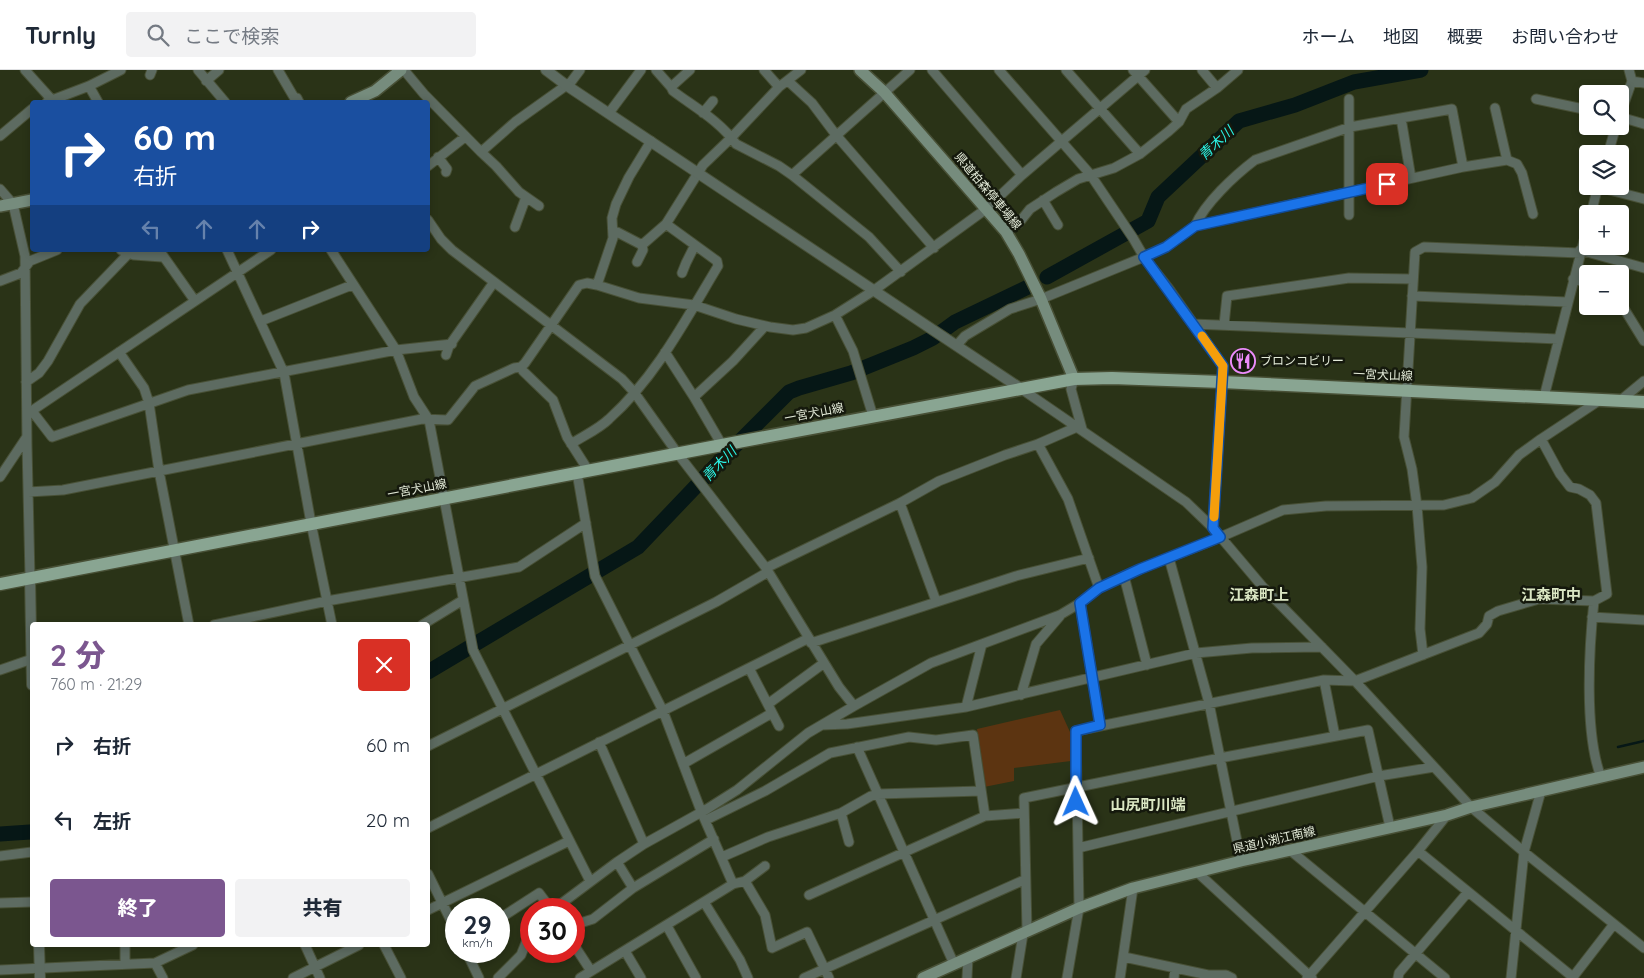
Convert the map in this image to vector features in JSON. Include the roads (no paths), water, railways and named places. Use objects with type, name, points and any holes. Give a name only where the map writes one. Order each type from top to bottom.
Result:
[{"type":"main road","points":[[355,100],[375,90],[402,70]]},
{"type":"main road","name":"県道柏森停車場線","points":[[860,70],[884,92],[1006,232],[1041,299],[1074,379]]},
{"type":"main road","points":[[0,206],[30,200]]},
{"type":"main road","name":"一宮犬山線","points":[[0,584],[174,552],[311,523],[1074,379],[1112,378],[1222,382],[1644,402]]},
{"type":"main road","name":"県道小渕江南線","points":[[923,978],[1078,908],[1133,888],[1644,767]]},
{"type":"street","points":[[25,70],[48,100]]},
{"type":"street","points":[[52,100],[89,86],[121,70]]},
{"type":"street","points":[[198,70],[223,100]]},
{"type":"street","points":[[206,81],[219,70]]},
{"type":"street","points":[[278,70],[295,99],[297,98],[298,100]]},
{"type":"street","points":[[402,70],[464,136],[526,197],[539,206]]},
{"type":"street","points":[[546,70],[1080,428],[1186,502],[1213,528],[1262,586],[1355,681],[1471,807],[1644,948]]},
{"type":"street","points":[[481,152],[516,122],[572,82],[580,70]]},
{"type":"street","points":[[609,112],[641,70]]},
{"type":"street","points":[[656,70],[671,86],[673,91],[703,112],[732,138],[736,144],[779,166],[792,175],[869,238],[901,272]]},
{"type":"street","points":[[671,86],[690,70]]},
{"type":"street","points":[[764,70],[779,87]]},
{"type":"street","points":[[642,245],[666,224],[703,165],[732,138],[779,87],[801,70]]},
{"type":"street","points":[[792,175],[910,70]]},
{"type":"street","points":[[932,70],[1022,175]]},
{"type":"street","points":[[999,70],[1090,174],[1144,257],[1223,366],[1213,528]]},
{"type":"street","points":[[1066,70],[1140,154]]},
{"type":"street","points":[[1202,70],[1217,88]]},
{"type":"street","points":[[1006,232],[1018,224],[1030,209],[1078,179],[1114,168],[1140,154],[1179,122],[1186,109],[1217,88],[1238,70]]},
{"type":"street","points":[[1629,70],[1632,81],[1629,90]]},
{"type":"street","points":[[28,492],[63,490],[422,419],[448,420],[475,386],[514,368],[521,367],[548,329],[552,327],[580,285],[587,283],[639,298],[694,305],[736,319],[765,326],[780,329],[806,328],[835,315],[873,291],[986,209],[1022,175],[1100,109],[1139,72],[1179,122]]},
{"type":"street","points":[[788,81],[812,103],[836,135],[934,248]]},
{"type":"street","points":[[1632,81],[1644,83]]},
{"type":"street","points":[[89,86],[97,100]]},
{"type":"street","points":[[1349,99],[1349,215]]},
{"type":"street","points":[[1536,99],[1579,108]]},
{"type":"street","points":[[703,112],[713,101]]},
{"type":"street","points":[[1495,108],[1507,160]]},
{"type":"street","points":[[1195,226],[1210,204],[1255,160],[1350,127],[1452,109],[1463,167]]},
{"type":"street","points":[[0,136],[30,111]]},
{"type":"street","points":[[1401,118],[1411,178]]},
{"type":"street","points":[[1629,119],[1644,124]]},
{"type":"street","points":[[430,164],[464,136]]},
{"type":"street","points":[[597,285],[613,232],[612,218],[616,204],[629,177],[651,141]]},
{"type":"street","points":[[438,157],[447,169],[446,172]]},
{"type":"street","points":[[957,345],[965,336],[1010,310],[1144,257],[1166,247],[1195,226],[1463,167],[1507,160],[1517,164],[1522,173],[1533,214]]},
{"type":"street","points":[[0,189],[13,204],[25,256],[26,382],[29,413],[26,438],[31,622]]},
{"type":"street","points":[[1629,195],[1644,199]]},
{"type":"street","points":[[515,227],[526,197]]},
{"type":"street","points":[[1043,200],[1058,225]]},
{"type":"street","points":[[430,223],[441,240],[622,379],[634,392],[678,454],[767,570],[839,687],[854,706]]},
{"type":"street","points":[[571,444],[609,420],[634,392],[665,352],[718,266],[717,261],[666,224]]},
{"type":"street","points":[[613,232],[642,245]]},
{"type":"street","points":[[637,262],[643,250],[642,245]]},
{"type":"street","points":[[682,274],[695,245]]},
{"type":"street","points":[[1423,655],[1420,629],[1422,567],[1418,506],[1404,436],[1415,252],[1424,247],[1579,252]]},
{"type":"street","points":[[0,281],[21,273],[30,261],[52,252]]},
{"type":"street","points":[[26,382],[39,373],[48,361],[80,304],[126,252]]},
{"type":"street","points":[[131,252],[157,258],[160,253],[195,301]]},
{"type":"street","points":[[228,252],[284,373],[311,523],[331,622]]},
{"type":"street","points":[[29,413],[268,252]]},
{"type":"street","points":[[332,252],[396,350],[414,397],[429,420],[473,650],[590,881]]},
{"type":"street","points":[[1544,398],[1579,255]]},
{"type":"street","points":[[1592,255],[1644,268]]},
{"type":"street","points":[[1224,325],[1227,296],[1349,278],[1413,279]]},
{"type":"street","points":[[1573,279],[1579,281]]},
{"type":"street","points":[[446,355],[494,282]]},
{"type":"street","points":[[261,321],[352,285]]},
{"type":"street","points":[[1412,296],[1568,302]]},
{"type":"street","points":[[835,315],[853,351],[873,416]]},
{"type":"street","points":[[1628,315],[1644,341]]},
{"type":"street","points":[[1193,324],[1558,339]]},
{"type":"street","points":[[694,397],[733,361],[765,326]]},
{"type":"street","points":[[29,413],[52,438],[188,390],[396,350],[452,344]]},
{"type":"street","points":[[119,352],[144,388],[149,403],[159,471],[188,622]]},
{"type":"street","points":[[665,352],[722,445]]},
{"type":"street","points":[[521,367],[553,400],[583,472],[586,523],[595,576],[663,710],[701,811],[733,884]]},
{"type":"street","points":[[1074,379],[1071,389],[1080,428]]},
{"type":"street","points":[[1621,400],[1644,382]]},
{"type":"street","points":[[567,898],[644,844],[737,790],[808,733],[930,663],[1060,615],[1080,603],[1099,588],[1124,576],[1282,510],[1369,504],[1444,505],[1472,498],[1494,482],[1519,455],[1541,438],[1600,400]]},
{"type":"street","points":[[430,745],[716,602],[767,570],[900,503],[939,481],[1080,428]]},
{"type":"street","points":[[0,477],[26,438]]},
{"type":"street","points":[[1067,978],[1078,908],[1076,731],[1324,680],[1355,681],[1479,633],[1487,624],[1489,616],[1498,611],[1539,599],[1594,601],[1607,594],[1596,503],[1590,495],[1570,487],[1560,474],[1541,438]]},
{"type":"street","points":[[1038,444],[1068,499],[1099,588]]},
{"type":"street","points":[[900,503],[936,601]]},
{"type":"street","points":[[228,622],[327,601],[519,567],[586,523]]},
{"type":"street","points":[[430,827],[663,710],[810,640],[1016,576],[1089,558]]},
{"type":"street","points":[[1169,558],[1209,703],[1241,861]]},
{"type":"street","points":[[1124,576],[1147,665]]},
{"type":"street","points":[[427,622],[463,600]]},
{"type":"street","points":[[1594,601],[1589,692],[1595,762],[1601,777]]},
{"type":"street","points":[[1080,603],[1094,677],[1100,725]]},
{"type":"street","points":[[1021,695],[1036,644],[1060,615]]},
{"type":"street","points":[[1592,617],[1644,620]]},
{"type":"street","points":[[966,707],[982,644]]},
{"type":"street","points":[[822,725],[847,724],[966,707],[1196,653],[1252,648],[1322,647]]},
{"type":"street","points":[[0,670],[30,660]]},
{"type":"street","points":[[683,764],[770,708],[824,663]]},
{"type":"street","points":[[749,668],[779,726]]},
{"type":"street","points":[[1324,680],[1335,736]]},
{"type":"street","points":[[1016,978],[1025,933],[1024,798],[1076,786],[1368,730],[1390,827]]},
{"type":"street","points":[[706,820],[765,791],[830,753],[909,737],[936,740],[973,734],[985,816]]},
{"type":"street","points":[[599,742],[644,844]]},
{"type":"street","points":[[857,747],[954,964]]},
{"type":"street","points":[[1078,848],[1379,776],[1434,767]]},
{"type":"street","points":[[722,857],[768,837],[842,813],[878,794],[981,791]]},
{"type":"street","points":[[1511,978],[1524,852],[1541,791]]},
{"type":"street","points":[[809,895],[985,816],[1024,812]]},
{"type":"street","points":[[842,813],[849,842]]},
{"type":"street","points":[[1197,872],[1309,977],[1447,815]]},
{"type":"street","points":[[585,921],[593,918],[633,888],[714,839]]},
{"type":"street","points":[[430,909],[569,841]]},
{"type":"street","points":[[1290,850],[1445,978]]},
{"type":"street","points":[[1418,851],[1574,977],[1614,924]]},
{"type":"street","points":[[0,856],[30,852]]},
{"type":"street","points":[[617,862],[633,888]]},
{"type":"street","points":[[580,978],[733,884],[745,881],[765,866]]},
{"type":"street","points":[[430,878],[445,909]]},
{"type":"street","points":[[804,978],[1024,880]]},
{"type":"street","points":[[745,881],[765,914],[772,948],[808,932],[829,978]]},
{"type":"street","points":[[1120,978],[1133,888]]},
{"type":"street","points":[[1398,978],[1399,973],[1468,892]]},
{"type":"street","points":[[531,898],[539,893],[543,898]]},
{"type":"street","points":[[0,903],[30,902]]},
{"type":"street","points":[[704,902],[740,960],[748,978]]},
{"type":"street","points":[[666,926],[696,978]]},
{"type":"street","points":[[39,947],[40,973]]},
{"type":"street","points":[[125,947],[125,964]]},
{"type":"street","points":[[0,970],[40,973],[125,964],[155,963],[189,947]]},
{"type":"street","points":[[306,947],[320,978]]},
{"type":"street","points":[[293,978],[355,947]]},
{"type":"street","points":[[385,947],[401,978]]},
{"type":"street","points":[[625,951],[641,978]]},
{"type":"street","points":[[498,978],[520,956]]},
{"type":"street","points":[[1124,957],[1208,975],[1226,974],[1232,978]]},
{"type":"street","points":[[967,978],[968,958]]},
{"type":"street","points":[[155,963],[163,978]]},
{"type":"street","points":[[472,963],[480,978]]},
{"type":"street","points":[[585,963],[590,972]]},
{"type":"street","points":[[1174,978],[1175,968]]},
{"type":"waterway","name":"青木川","points":[[1047,277],[1148,221],[1158,197],[1239,121],[1295,105],[1354,82],[1421,70]]},
{"type":"waterway","name":"青木川","points":[[430,671],[638,547],[789,392],[851,373],[913,348],[933,338],[955,322],[1028,287]]},
{"type":"waterway","points":[[1618,747],[1644,741]]},
{"type":"waterway","name":"青木川","points":[[0,834],[30,832]]},
{"type":"place","name":"ブロンコビリー","points":[[1243,361]]},
{"type":"district","name":"江森町上","points":[[1259,595]]},
{"type":"district","name":"江森町中","points":[[1551,595]]},
{"type":"district","name":"山尻町川端","points":[[1148,805]]}]
